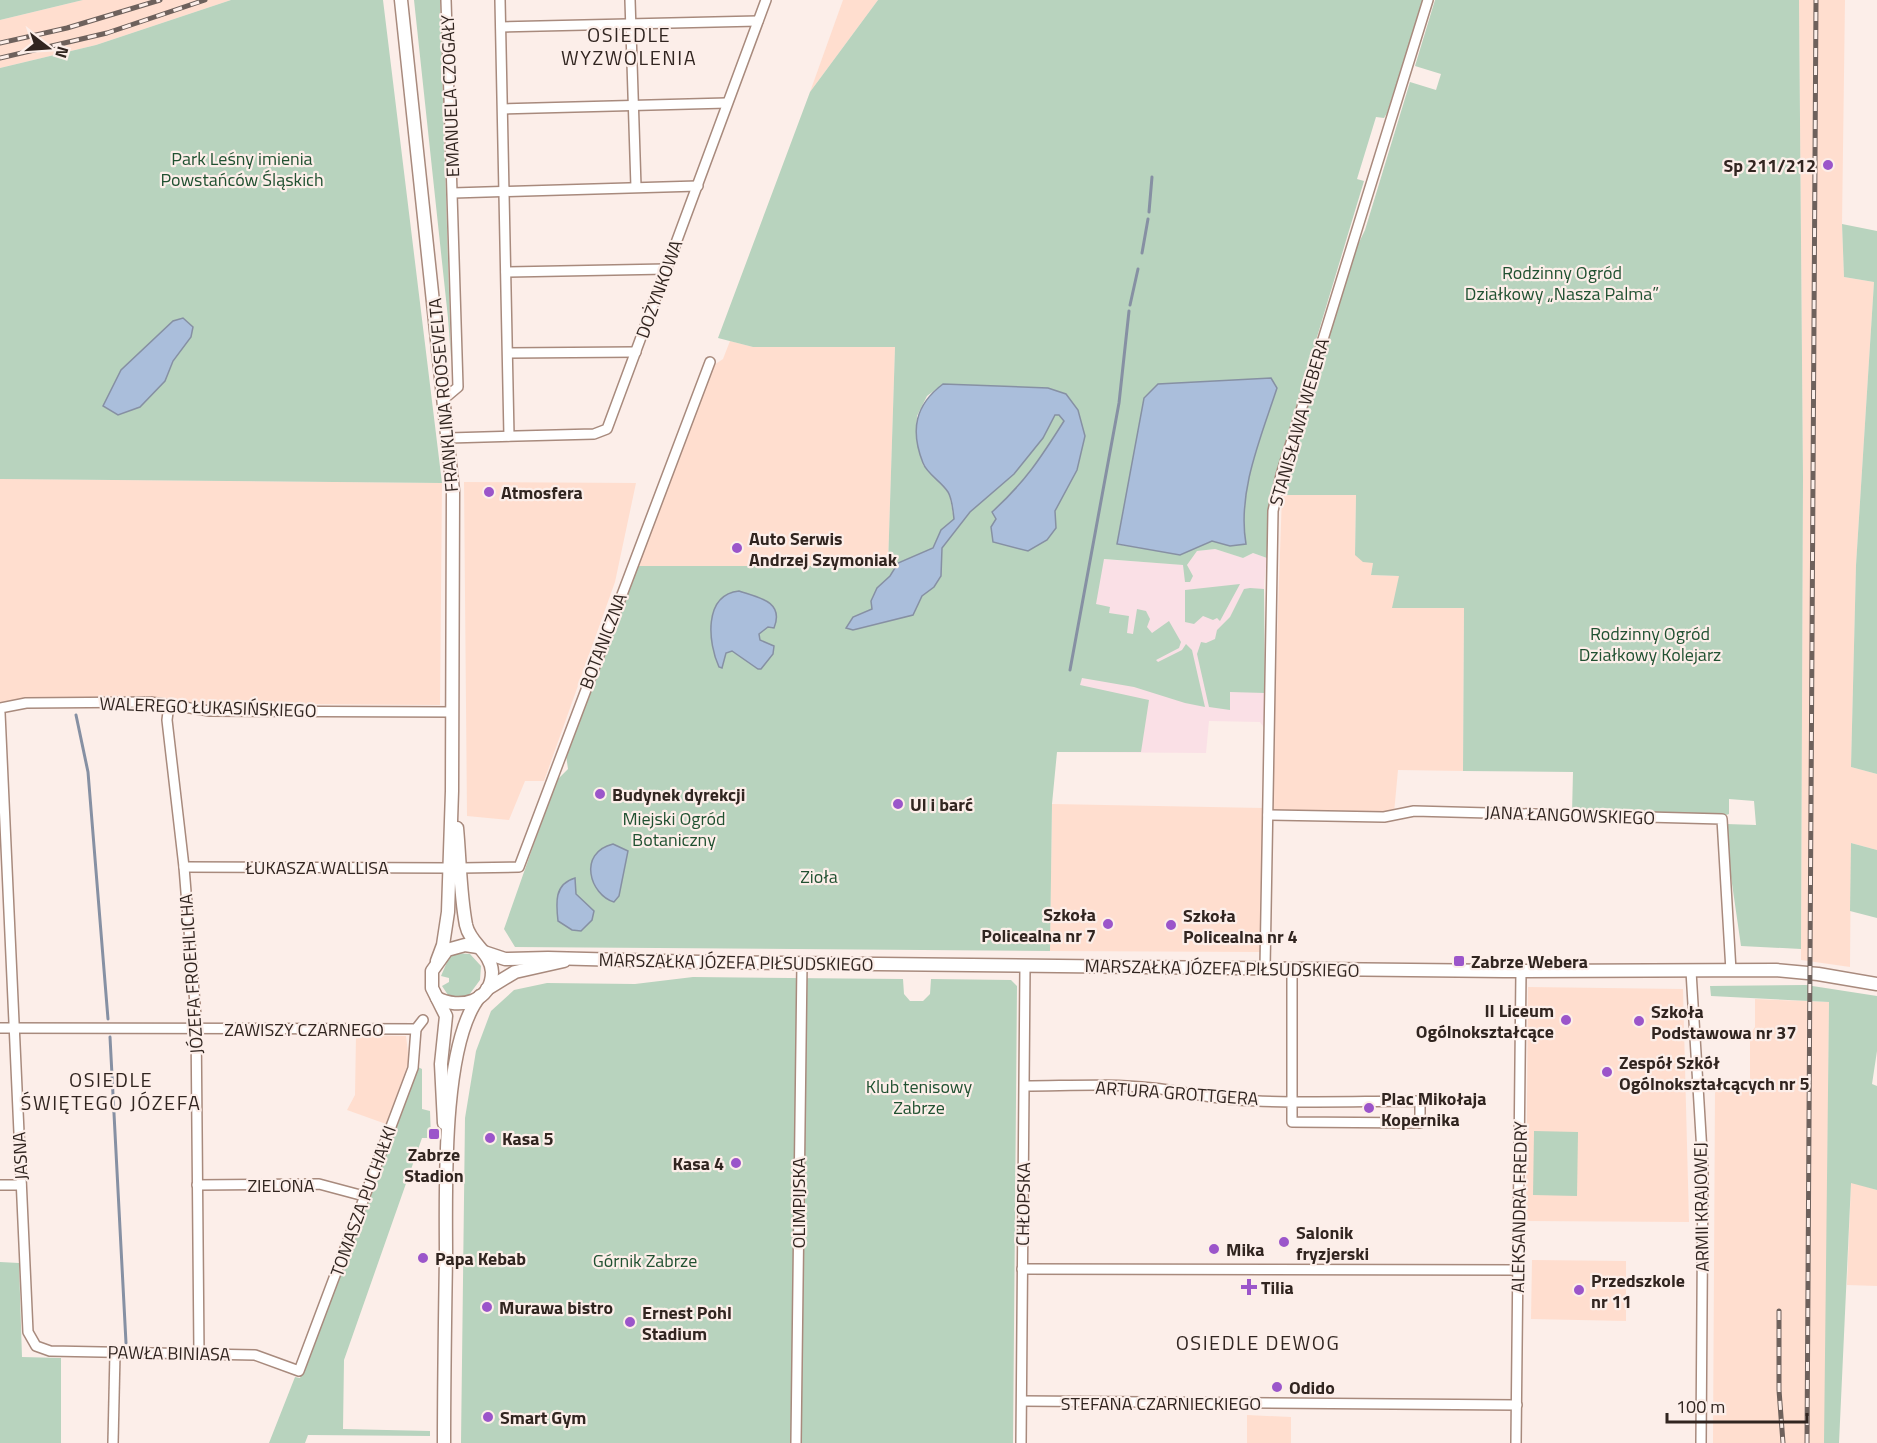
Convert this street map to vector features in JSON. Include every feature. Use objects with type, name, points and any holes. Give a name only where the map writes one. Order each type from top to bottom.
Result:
[{"type":"street","name":"FRANKLINA ROOSEVELTA","points":[[401,0],[446,398],[453,491],[452,791],[455,868],[466,926],[481,950]]},
{"type":"street","name":"EMANUELA CZOGAŁY","points":[[446,0],[458,387],[446,398]]},
{"type":"street","points":[[500,0],[509,436]]},
{"type":"street","points":[[630,0],[636,187]]},
{"type":"street","name":"DOŻYNKOWA","points":[[449,438],[602,433],[611,423],[766,0]]},
{"type":"street","name":"STANISŁAWA WEBERA","points":[[1264,968],[1271,553],[1278,489],[1344,264],[1428,0]]},
{"type":"street","points":[[501,27],[758,21]]},
{"type":"street","points":[[503,109],[727,103]]},
{"type":"street","name":"EMANUELA CZOGAŁY","points":[[453,193],[698,186]]},
{"type":"street","points":[[506,273],[666,269]]},
{"type":"street","points":[[508,353],[636,352]]},
{"type":"street","name":"BOTANICZNA","points":[[455,868],[519,867],[710,362]]},
{"type":"street","name":"WALEREGO ŁUKASIŃSKIEGO","points":[[0,710],[26,703],[150,702],[201,710],[240,712],[453,712]]},
{"type":"street","name":"JÓZEFA FROEHLICHA","points":[[169,704],[167,720],[184,867],[197,1029],[199,1354]]},
{"type":"street","name":"JASNA","points":[[0,710],[3,866],[14,1028],[28,1332],[36,1346]]},
{"type":"street","name":"JANA ŁANGOWSKIEGO","points":[[1268,815],[1384,817],[1414,812],[1722,819],[1731,971]]},
{"type":"street","name":"ŁUKASZA WALLISA","points":[[184,867],[455,868]]},
{"type":"street","name":"FRANKLINA ROOSEVELTA","points":[[437,961],[444,936],[455,868]]},
{"type":"street","points":[[444,1443],[447,1154],[454,1070],[471,1009],[484,993],[492,970],[481,950],[465,945],[452,948],[437,961],[431,978],[446,1016],[440,1083],[447,1154]]},
{"type":"street","name":"MARSZAŁKA JÓZEFA PIŁSUDSKIEGO","points":[[481,950],[498,959],[1293,969],[1731,971],[1818,974],[1877,984]]},
{"type":"street","name":"MARSZAŁKA JÓZEFA PIŁSUDSKIEGO","points":[[484,993],[515,972],[565,960]]},
{"type":"street","name":"OLIMPIJSKA","points":[[796,1443],[802,963]]},
{"type":"street","name":"CHŁOPSKA","points":[[1021,1443],[1025,966]]},
{"type":"street","points":[[1292,1100],[1420,1101],[1420,1123],[1292,1122],[1292,1100],[1293,969]]},
{"type":"street","name":"ALEKSANDRA FREDRY","points":[[1516,1443],[1521,970]]},
{"type":"street","name":"ARMII KRAJOWEJ","points":[[1691,971],[1698,1107],[1703,1154],[1701,1443]]},
{"type":"street","points":[[437,998],[459,1005],[471,1002],[484,993]]},
{"type":"street","points":[[417,1029],[423,1020]]},
{"type":"street","name":"ZAWISZY CZARNEGO","points":[[0,1028],[417,1029]]},
{"type":"street","name":"TOMASZA PUCHAŁKI","points":[[300,1371],[412,1068],[417,1029]]},
{"type":"street","name":"ARTURA GROTTGERA","points":[[1025,1086],[1151,1087],[1237,1100],[1292,1100]]},
{"type":"street","name":"ZIELONA","points":[[197,1185],[319,1184],[364,1196]]},
{"type":"street","points":[[0,1185],[21,1185]]},
{"type":"street","points":[[1022,1269],[1518,1270]]},
{"type":"street","name":"PAWŁA BINIASA","points":[[36,1346],[46,1350],[115,1353],[255,1355],[300,1371]]},
{"type":"street","points":[[113,1443],[115,1353]]},
{"type":"street","name":"STEFANA CZARNIECKIEGO","points":[[1022,1401],[1517,1405]]},
{"type":"shaded area","points":[[83,0],[231,0],[96,45],[0,68],[0,20]]},
{"type":"shaded area","points":[[843,0],[878,0],[810,92]]},
{"type":"shaded area","points":[[1799,0],[1845,0],[1842,224],[1844,277],[1874,282],[1856,565],[1851,767],[1877,774],[1877,850],[1851,843],[1850,967],[1801,960],[1803,478]]},
{"type":"shaded area","points":[[730,341],[753,347],[895,347],[888,566],[635,566],[711,367],[723,359]]},
{"type":"shaded area","points":[[0,479],[442,483],[440,705],[0,702]]},
{"type":"shaded area","points":[[464,482],[636,483],[615,582],[544,781],[525,781],[509,820],[467,816]]},
{"type":"shaded area","points":[[1282,495],[1356,495],[1355,554],[1373,563],[1371,575],[1399,576],[1464,608],[1463,771],[1398,770],[1394,813],[1271,813]]},
{"type":"shaded area","points":[[1215,549],[1243,558],[1253,553],[1267,558],[1264,584],[1265,729],[1260,722],[1209,721],[1206,753],[1057,752],[1100,559],[1187,565],[1197,551]]},
{"type":"shaded area","points":[[1052,804],[1263,808],[1261,952],[1050,951]]},
{"type":"shaded area","name":"Zespół Szkół Ogólnokształcących nr 5","points":[[1528,987],[1683,989],[1689,1222],[1526,1221]]},
{"type":"shaded area","points":[[1755,999],[1829,1002],[1825,1443],[1713,1443],[1715,1090],[1750,1090],[1750,1034],[1755,1027]]},
{"type":"shaded area","points":[[356,1035],[406,1036],[409,1061],[386,1124],[347,1110],[355,1095]]},
{"type":"shaded area","points":[[1851,1182],[1877,1190],[1877,1286],[1847,1285]]},
{"type":"shaded area","name":"Przedszkole nr 11","points":[[1532,1260],[1626,1261],[1626,1321],[1531,1319]]},
{"type":"shaded area","points":[[1247,1415],[1291,1417],[1291,1443],[1247,1443]]},
{"type":"green space","points":[[0,0],[83,0],[0,20]]},
{"type":"green space","name":"Park Leśny imienia Powstańców Śląskich","points":[[231,0],[383,0],[442,483],[0,479],[0,68],[96,45]],"holes":[[[191,337],[173,361],[165,381],[118,415],[103,406],[121,370],[132,362]]]},
{"type":"green space","points":[[414,0],[440,0],[451,358],[448,318]]},
{"type":"green space","points":[[878,0],[1423,0],[1387,113],[1384,118],[1376,117],[1357,179],[1364,181],[1276,473],[1268,512],[1267,558],[1253,553],[1243,558],[1215,549],[1197,551],[1187,565],[1193,576],[1190,582],[1185,582],[1183,565],[1104,559],[1096,604],[1110,607],[1109,613],[1129,616],[1127,633],[1133,634],[1137,609],[1146,611],[1150,619],[1147,627],[1152,633],[1169,621],[1181,642],[1179,648],[1156,660],[1158,662],[1182,650],[1186,644],[1192,650],[1205,707],[1134,687],[1082,678],[1080,685],[1149,700],[1141,752],[1057,752],[1052,804],[1050,951],[515,947],[504,929],[556,781],[568,769],[566,755],[635,566],[888,566],[895,347],[753,347],[718,338],[810,92]],"holes":[[[943,384],[1048,388],[1067,394],[1077,470],[1055,511],[1056,528],[992,512],[1023,480],[1039,458],[1064,421],[1060,415],[1055,415],[1043,438],[1014,474],[970,512],[942,548],[941,577],[934,587],[922,596],[913,615],[853,630],[853,617],[872,609],[877,588],[890,576],[898,563],[933,548],[941,530],[954,519],[949,493],[923,465],[916,433],[917,416],[927,396]],[[1277,388],[1252,465],[1248,485],[1244,524],[1246,544],[1230,546],[1212,541],[1180,555],[1117,544],[1123,511]]]},
{"type":"green space","name":"Rodzinny Ogród Działkowy „Nasza Palma”","points":[[1435,0],[1799,0],[1803,478],[1801,949],[1741,946],[1728,856],[1726,824],[1756,825],[1754,801],[1729,799],[1729,814],[1726,815],[1572,813],[1573,772],[1463,771],[1464,608],[1392,608],[1399,576],[1371,575],[1373,563],[1363,562],[1355,555],[1356,495],[1282,495],[1351,259],[1365,230],[1410,82],[1436,90],[1441,74],[1415,66]]},
{"type":"green space","points":[[1842,224],[1877,231],[1877,774],[1851,767],[1856,565],[1874,282],[1844,277]]},
{"type":"green space","points":[[1240,584],[1220,621],[1217,618],[1213,620],[1203,616],[1194,624],[1185,622],[1185,590]]},
{"type":"green space","points":[[1244,589],[1264,589],[1265,693],[1230,692],[1230,710],[1209,707],[1197,654],[1201,642],[1206,643],[1215,639],[1217,630],[1230,617]]},
{"type":"green space","points":[[1851,843],[1877,850],[1877,918],[1850,911]]},
{"type":"green space","points":[[470,954],[481,966],[480,980],[466,999],[448,995],[442,986],[449,982],[449,978],[441,976],[450,955]]},
{"type":"green space","name":"Górnik Zabrze","points":[[693,977],[903,979],[904,994],[910,1001],[923,1001],[930,994],[931,979],[1011,980],[1017,986],[1013,1443],[461,1443],[465,1118],[476,1051],[491,1011],[514,990],[547,983],[635,984]]},
{"type":"green space","points":[[1806,985],[1877,996],[1877,1051],[1872,1084],[1877,1086],[1877,1190],[1851,1183],[1839,1443],[1824,1443],[1829,1002],[1711,996],[1710,986]]},
{"type":"green space","points":[[416,1066],[422,1069],[422,1109],[430,1111],[431,1138],[422,1138],[344,1360],[343,1429],[430,1431],[430,1436],[308,1435],[305,1443],[269,1443],[295,1377],[300,1378],[317,1335]]},
{"type":"green space","points":[[1534,1131],[1578,1132],[1577,1196],[1533,1195]]},
{"type":"green space","points":[[0,1262],[19,1263],[22,1357],[61,1358],[61,1443],[0,1443]]},
{"type":"water","points":[[183,318],[193,327],[191,337],[173,361],[165,381],[140,407],[118,415],[103,406],[121,370],[173,321]]},
{"type":"water","points":[[1271,378],[1277,388],[1252,465],[1248,485],[1244,524],[1246,544],[1230,546],[1212,541],[1180,555],[1117,544],[1144,398],[1158,384]]},
{"type":"water","points":[[943,384],[1048,388],[1066,394],[1078,410],[1085,436],[1077,470],[1055,511],[1056,528],[1047,540],[1028,551],[993,542],[991,527],[996,519],[992,512],[1031,469],[1064,421],[1059,415],[1055,415],[1043,438],[1014,474],[970,512],[942,548],[941,576],[934,587],[922,596],[913,615],[853,630],[846,628],[853,617],[872,609],[871,601],[877,588],[890,576],[898,563],[933,548],[941,530],[954,519],[949,495],[925,467],[919,451],[916,429],[926,401]]},
{"type":"water","points":[[739,591],[761,598],[773,606],[776,612],[774,628],[768,627],[759,634],[760,640],[774,646],[773,654],[761,669],[732,651],[726,653],[722,668],[719,667],[715,657],[711,633],[714,610],[727,594]]},
{"type":"water","points":[[613,844],[628,851],[619,896],[614,902],[599,891],[591,874],[591,864],[595,856],[602,849]]},
{"type":"water","points":[[575,878],[576,894],[594,911],[592,920],[581,931],[572,930],[558,921],[557,901],[560,889]]},
{"type":"waterway","points":[[1149,212],[1152,177]]},
{"type":"waterway","points":[[1142,253],[1148,219]]},
{"type":"waterway","points":[[1130,305],[1138,269]]},
{"type":"waterway","points":[[1070,670],[1119,403],[1129,311]]},
{"type":"waterway","points":[[76,715],[88,772],[108,1019]]},
{"type":"waterway","points":[[110,1037],[126,1343]]},
{"type":"railway","points":[[0,43],[67,28],[160,0]]},
{"type":"railway","points":[[0,58],[107,33],[205,0]]},
{"type":"railway","points":[[1807,1443],[1816,0]]},
{"type":"railway","points":[[1779,1311],[1779,1390],[1783,1443]]},
{"type":"place","name":"Sp 211/212","points":[[1828,165]]},
{"type":"place","name":"Atmosfera","points":[[489,492]]},
{"type":"place","name":"Auto Serwis Andrzej Szymoniak","points":[[737,548]]},
{"type":"place","name":"Budynek dyrekcji","points":[[600,794]]},
{"type":"place","name":"Ul i barć","points":[[898,804]]},
{"type":"place","name":"Szkoła Policealna nr 7","points":[[1108,924]]},
{"type":"place","name":"Szkoła Policealna nr 4","points":[[1171,925]]},
{"type":"place","name":"Zabrze Webera","points":[[1459,961]]},
{"type":"place","name":"II Liceum Ogólnokształcące","points":[[1566,1020]]},
{"type":"place","name":"Szkoła Podstawowa nr 37","points":[[1639,1021]]},
{"type":"place","name":"Zespół Szkół Ogólnokształcących nr 5","points":[[1607,1072]]},
{"type":"place","name":"Plac Mikołaja Kopernika","points":[[1369,1108]]},
{"type":"place","name":"Zabrze Stadion","points":[[434,1134]]},
{"type":"place","name":"Kasa 5","points":[[490,1138]]},
{"type":"place","name":"Kasa 4","points":[[736,1163]]},
{"type":"place","name":"Salonik fryzjerski","points":[[1284,1242]]},
{"type":"place","name":"Mika","points":[[1214,1249]]},
{"type":"place","name":"Papa Kebab","points":[[423,1258]]},
{"type":"place","name":"Tilia","points":[[1249,1287]]},
{"type":"place","name":"Przedszkole nr 11","points":[[1579,1290]]},
{"type":"place","name":"Murawa bistro","points":[[487,1307]]},
{"type":"place","name":"Ernest Pohl Stadium","points":[[630,1322]]},
{"type":"place","name":"Odido","points":[[1277,1387]]},
{"type":"place","name":"Smart Gym","points":[[488,1417]]},
{"type":"district","name":"OSIEDLE WYZWOLENIA","points":[[629,46]]},
{"type":"district","name":"OSIEDLE ŚWIĘTEGO JÓZEFA","points":[[111,1090]]},
{"type":"district","name":"OSIEDLE DEWOG","points":[[1258,1342]]},
{"type":"park label","name":"Rodzinny Ogród Działkowy Kolejarz","points":[[1650,643]]},
{"type":"park label","name":"Miejski Ogród Botaniczny","points":[[674,828]]},
{"type":"park label","name":"Zioła","points":[[819,876]]},
{"type":"park label","name":"Klub tenisowy Zabrze","points":[[919,1096]]}]
